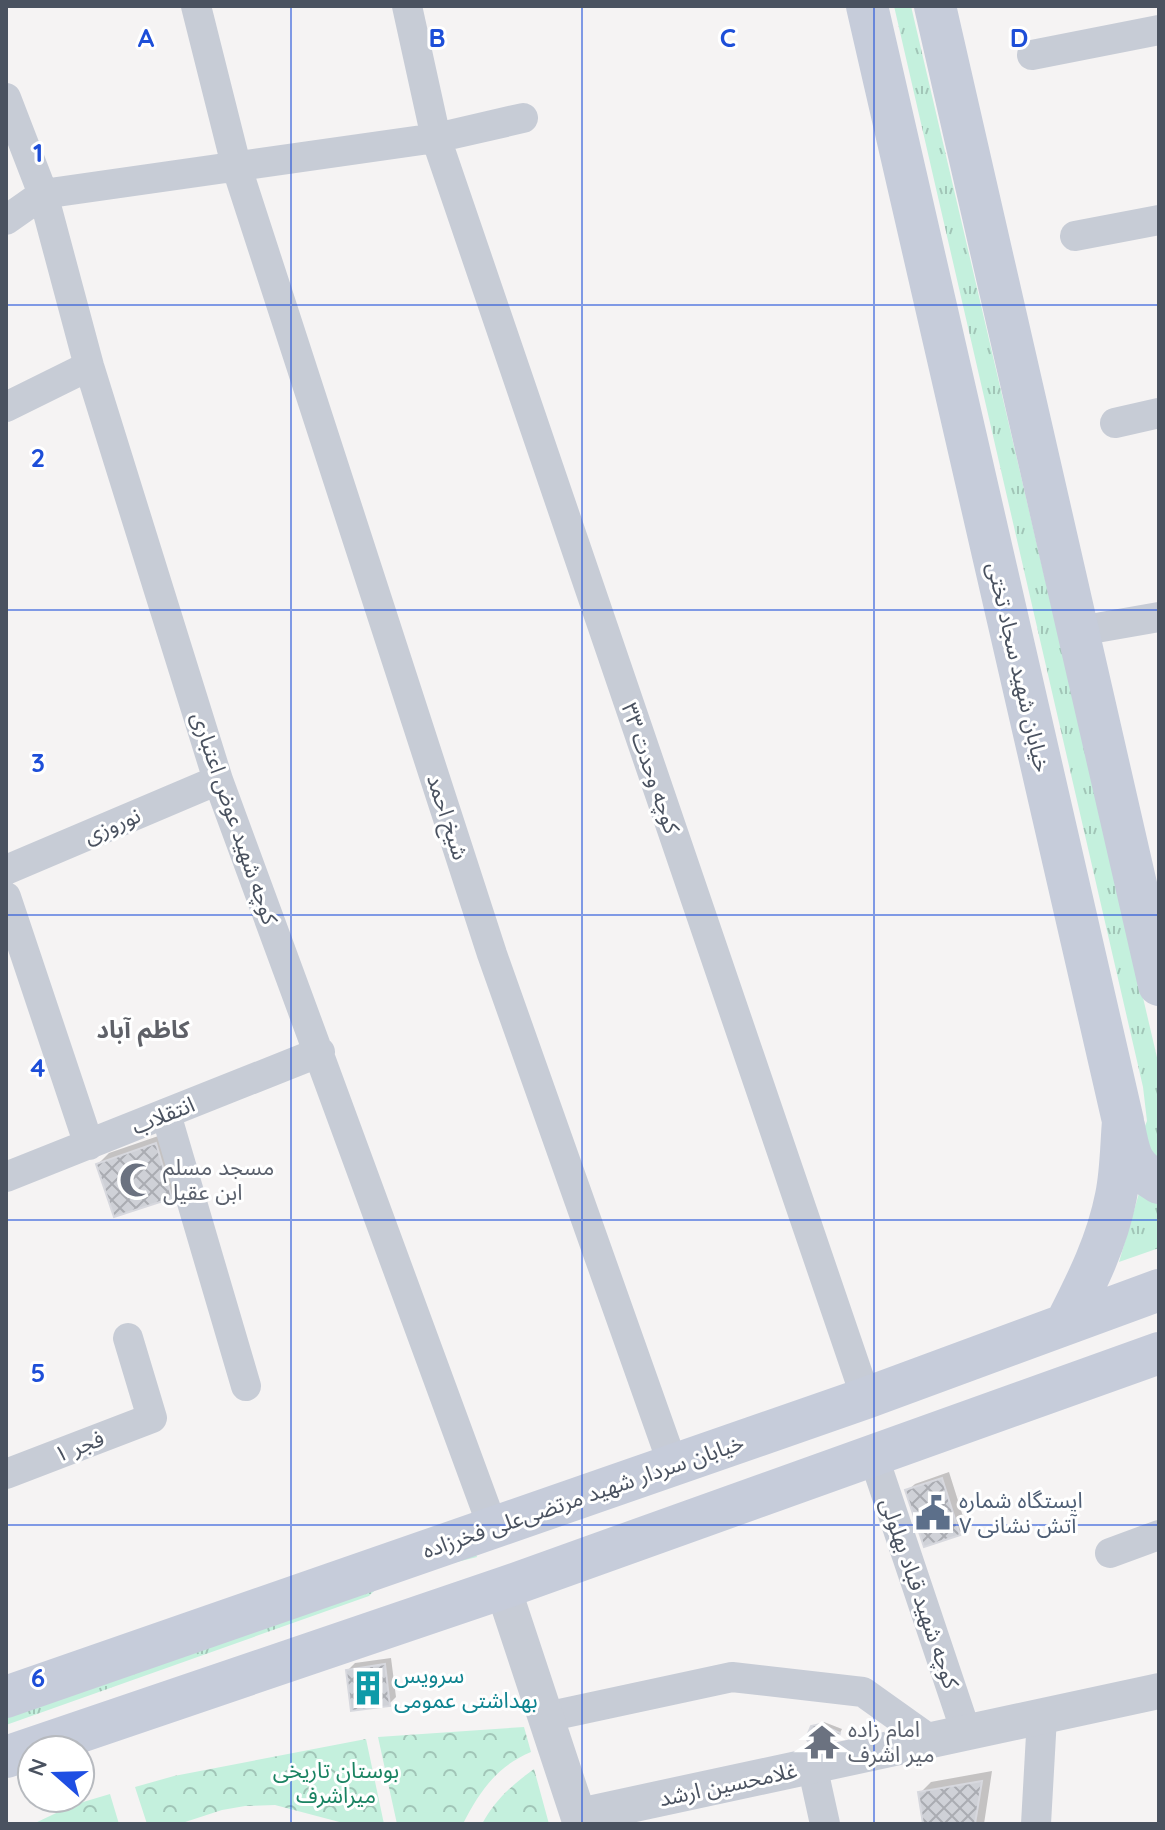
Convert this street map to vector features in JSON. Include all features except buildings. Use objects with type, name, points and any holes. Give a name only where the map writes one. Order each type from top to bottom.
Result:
[{"type":"main road","name":"خیابان شهید سجاد تختی","points":[[867,6],[1123,1121],[1117,1192],[1107,1233],[1094,1268],[1066,1323]]},
{"type":"main road","points":[[935,6],[1159,985]]},
{"type":"main road","points":[[1123,1121],[1129,1153],[1140,1171],[1159,1183]]},
{"type":"main road","name":"خیابان سردار شهید مرتضی‌علی فخرزاده","points":[[6,1697],[866,1398],[1159,1290]]},
{"type":"main road","points":[[6,1757],[503,1588],[1159,1353]]},
{"type":"street","name":"شیخ احمد","points":[[196,6],[236,165],[492,954],[673,1465]]},
{"type":"street","name":"کوچه وحدت ۳۳","points":[[407,6],[436,138],[866,1398]]},
{"type":"street","points":[[1032,55],[1159,30]]},
{"type":"street","name":"کوچه شهید عوض اعتباری","points":[[6,98],[43,194],[89,366],[218,780],[493,1528]]},
{"type":"street","points":[[6,220],[43,194],[436,138],[523,118]]},
{"type":"street","points":[[1075,236],[1159,220]]},
{"type":"street","points":[[6,407],[89,366]]},
{"type":"street","points":[[1115,423],[1159,413]]},
{"type":"street","points":[[1079,631],[1159,617]]},
{"type":"street","name":"نوروزی","points":[[6,870],[218,780]]},
{"type":"street","points":[[6,897],[89,1145]]},
{"type":"street","name":"انتقلاب","points":[[6,1177],[320,1052]]},
{"type":"street","points":[[166,1114],[246,1386]]},
{"type":"street","name":"فجر ۱","points":[[6,1474],[152,1418],[128,1338]]},
{"type":"street","name":"کوچه شهید قباد بهلولی","points":[[873,1455],[966,1732]]},
{"type":"street","points":[[1110,1553],[1159,1535]]},
{"type":"street","points":[[503,1588],[580,1820]]},
{"type":"street","points":[[546,1717],[732,1677],[863,1692],[929,1739]]},
{"type":"street","name":"غلامحسین ارشد","points":[[580,1820],[812,1765],[1159,1691]]},
{"type":"street","points":[[1036,1824],[1042,1717]]},
{"type":"street","points":[[812,1765],[825,1824]]},
{"type":"green space","points":[[894,6],[911,6],[1159,1066],[1159,1164],[1152,1161],[1143,1131],[1147,1121],[1143,1087]]},
{"type":"green space","points":[[1139,1193],[1159,1199],[1159,1248],[1119,1262]]},
{"type":"green space","points":[[475,1551],[477,1557],[385,1580],[369,1596],[6,1725],[6,1710],[431,1562]]},
{"type":"green space","name":"بوستان تاریخی میراشرف","points":[[524,1727],[531,1752],[508,1765],[490,1781],[463,1824],[397,1824],[378,1737]]},
{"type":"green space","name":"بوستان تاریخی میراشرف","points":[[366,1739],[384,1824],[347,1824],[275,1805],[222,1810],[179,1824],[147,1824],[135,1787],[174,1776]]},
{"type":"green space","points":[[534,1769],[549,1824],[482,1824],[505,1794]]},
{"type":"green space","points":[[110,1794],[119,1824],[33,1824],[54,1814],[96,1814],[96,1798]]},
{"type":"place","name":"مسجد مسلم ابن عقیل","points":[[137,1180]]},
{"type":"place","name":"ایستگاه شماره ۷ آتش نشانی","points":[[933,1513]]},
{"type":"place","name":"سرویس بهداشتی عمومی","points":[[368,1688]]},
{"type":"place","name":"امام زاده میر اشرف","points":[[822,1742]]},
{"type":"district","name":"کاظم آباد","points":[[143,1029]]}]
